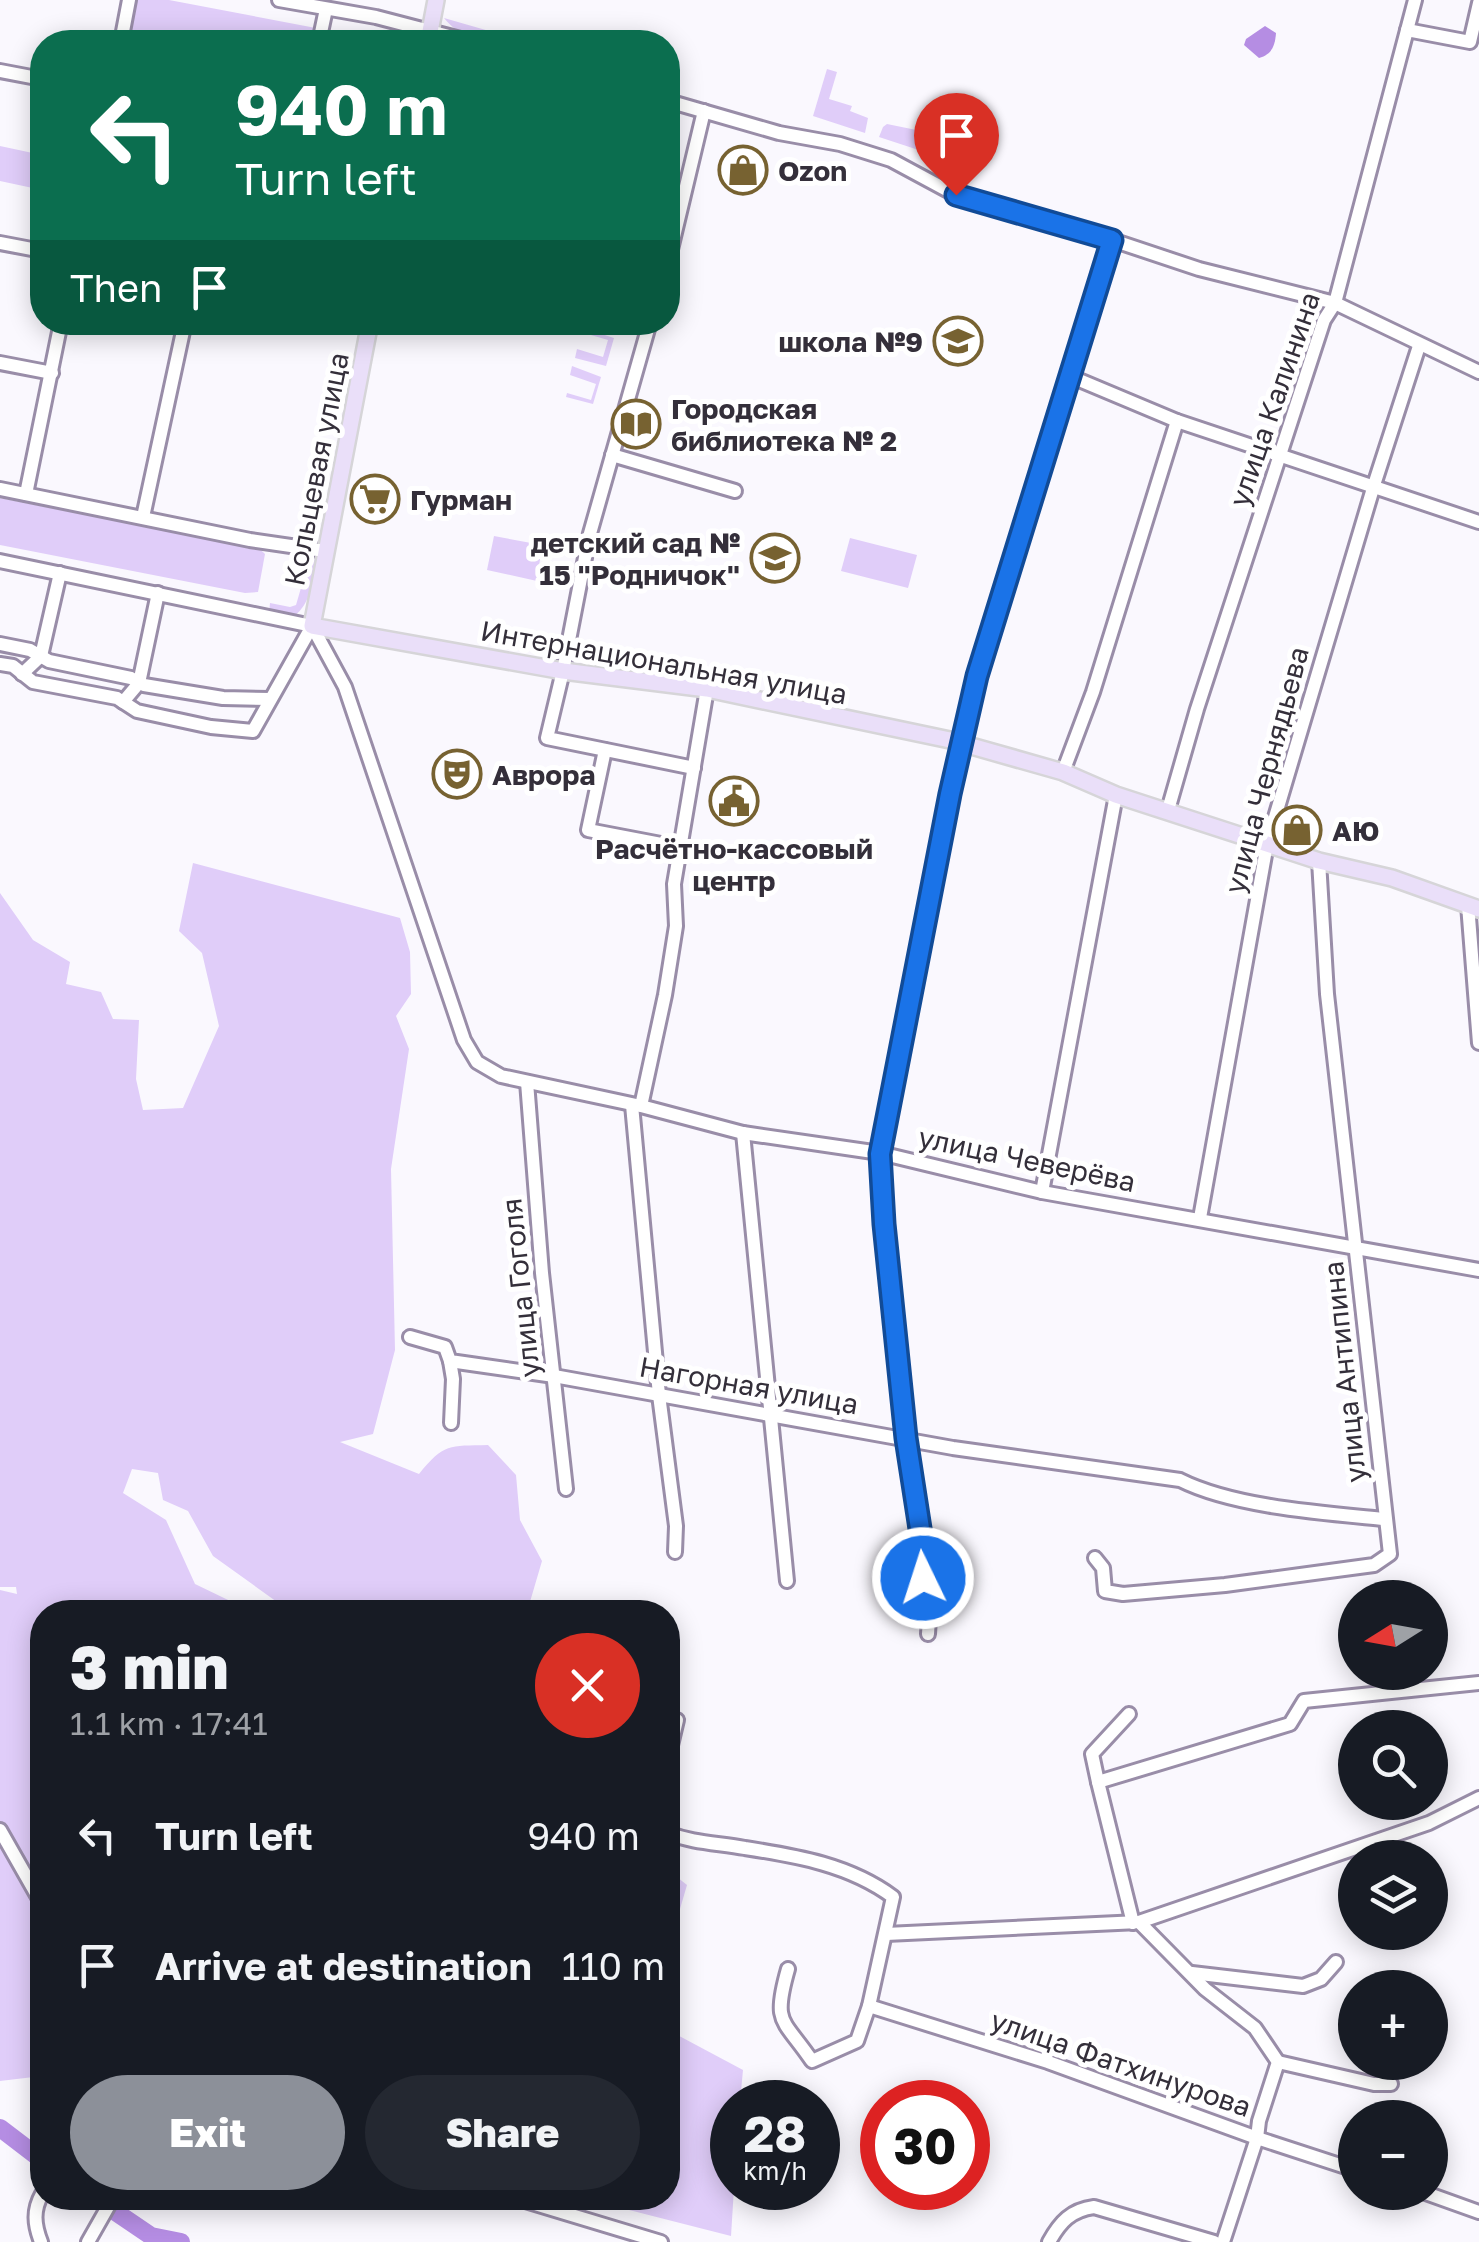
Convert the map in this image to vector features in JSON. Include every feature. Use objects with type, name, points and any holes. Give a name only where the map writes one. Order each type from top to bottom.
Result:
[{"type":"main road","points":[[431,30],[436,0]]},
{"type":"main road","name":"Кольцевая улица","points":[[312,626],[368,335]]},
{"type":"main road","name":"Интернациональная улица","points":[[312,626],[563,672],[707,689],[962,743],[1063,772],[1116,794],[1319,861],[1392,878],[1474,907]]},
{"type":"street","points":[[123,30],[129,0]]},
{"type":"street","points":[[278,0],[326,8],[408,30]]},
{"type":"street","name":"улица Калинина","points":[[1168,810],[1197,708],[1324,320],[1335,303],[1415,0]]},
{"type":"street","points":[[1407,30],[1475,42],[1479,3]]},
{"type":"street","points":[[321,30],[326,8]]},
{"type":"street","points":[[0,71],[30,77]]},
{"type":"street","points":[[680,104],[779,134],[840,144],[891,160],[956,195],[1200,269],[1335,303],[1479,372]]},
{"type":"street","points":[[680,212],[704,111]]},
{"type":"street","points":[[928,1634],[880,1154],[962,743],[999,602],[1112,240]]},
{"type":"street","points":[[0,243],[30,249]]},
{"type":"street","points":[[26,494],[59,335]]},
{"type":"street","points":[[144,517],[181,335]]},
{"type":"street","points":[[646,335],[589,537],[546,738],[694,768]]},
{"type":"street","name":"улица Чернядьева","points":[[1200,1218],[1267,844],[1419,346]]},
{"type":"street","points":[[0,363],[52,373]]},
{"type":"street","points":[[1072,377],[1177,421],[1479,522]]},
{"type":"street","points":[[1063,772],[1093,692],[1177,421]]},
{"type":"street","points":[[612,455],[735,491]]},
{"type":"street","points":[[0,488],[250,540],[326,551]]},
{"type":"street","name":"Интернациональная улица","points":[[0,561],[312,626]]},
{"type":"street","points":[[22,674],[40,656],[60,573]]},
{"type":"street","points":[[123,702],[139,683],[158,593]]},
{"type":"street","points":[[0,664],[12,666],[33,682],[117,698],[137,711],[211,728],[253,731],[312,626]]},
{"type":"street","name":"улица Чеверёва","points":[[312,626],[348,696],[464,1040],[477,1062],[501,1076],[743,1133],[880,1154],[1042,1192],[1479,1270]]},
{"type":"street","points":[[0,644],[30,650],[49,661],[139,683],[223,698],[270,699]]},
{"type":"street","points":[[675,1552],[676,1526],[659,1395],[636,1105],[665,995],[676,926],[674,884],[707,689]]},
{"type":"street","points":[[604,750],[588,830],[682,848]]},
{"type":"street","points":[[1042,1192],[1116,794]]},
{"type":"street","name":"улица Антипина","points":[[1095,1558],[1103,1568],[1105,1591],[1123,1594],[1374,1565],[1390,1554],[1327,994],[1319,861]]},
{"type":"street","points":[[1474,907],[1479,1043]]},
{"type":"street","name":"улица Гоголя","points":[[527,1082],[566,1489]]},
{"type":"street","points":[[743,1133],[787,1581]]},
{"type":"street","name":"Нагорная улица","points":[[410,1337],[445,1347],[450,1361],[954,1448],[1180,1480],[1202,1491],[1384,1520]]},
{"type":"street","points":[[450,1361],[451,1423]]},
{"type":"street","points":[[1098,1782],[1290,1724],[1304,1700],[1479,1683]]},
{"type":"street","points":[[1130,1714],[1092,1754],[1136,1922],[1218,2000],[1255,2028],[1278,2062],[1374,2084],[1391,2084]]},
{"type":"street","points":[[886,1934],[1136,1922],[1430,1823],[1479,1798]]},
{"type":"street","points":[[0,1830],[30,1883]]},
{"type":"street","points":[[680,1837],[849,1870],[893,1897],[869,2006],[857,2040],[812,2061],[782,2022],[788,1969]]},
{"type":"street","points":[[1192,1972],[1303,1986],[1321,1978],[1336,1962]]},
{"type":"street","name":"улица Фатхинурова","points":[[869,2006],[1048,2062],[1338,2164]]},
{"type":"street","points":[[1223,2242],[1278,2062]]},
{"type":"street","points":[[1448,2201],[1479,2212]]},
{"type":"street","points":[[1049,2242],[1058,2226],[1077,2210],[1094,2207],[1214,2242]]},
{"type":"street","points":[[35,2210],[41,2242]]},
{"type":"street","points":[[88,2242],[106,2210]]},
{"type":"street","points":[[555,2210],[660,2242]]},
{"type":"shaded area","points":[[136,0],[169,0],[321,29],[321,30],[130,30]]},
{"type":"shaded area","points":[[444,18],[486,30],[458,30]]},
{"type":"shaded area","points":[[1265,26],[1276,33],[1275,42],[1270,52],[1259,58],[1244,45],[1246,39]]},
{"type":"shaded area","points":[[827,69],[837,72],[829,99],[852,106],[850,111],[868,118],[865,133],[813,116]]},
{"type":"shaded area","points":[[938,110],[967,120],[955,162],[879,137],[887,124],[931,133]]},
{"type":"shaded area","points":[[0,146],[30,152],[30,187],[0,181]]},
{"type":"shaded area","points":[[591,335],[614,338],[606,366],[575,358],[577,349],[603,357],[608,340]]},
{"type":"shaded area","points":[[572,366],[601,377],[593,404],[566,397],[567,393],[591,400],[596,384],[570,375]]},
{"type":"shaded area","points":[[0,498],[260,549],[265,554],[258,592],[245,593],[0,545]]},
{"type":"shaded area","points":[[494,536],[542,545],[537,581],[487,570]]},
{"type":"shaded area","points":[[850,538],[917,555],[908,588],[841,571]]},
{"type":"shaded area","points":[[310,557],[316,560],[304,605],[293,617],[269,613],[270,603],[296,605]]},
{"type":"shaded area","points":[[193,863],[400,918],[410,952],[411,994],[396,1016],[409,1049],[391,1169],[395,1350],[373,1434],[340,1442],[419,1474],[448,1448],[488,1445],[516,1475],[520,1520],[542,1561],[531,1600],[274,1600],[213,1556],[188,1511],[163,1500],[158,1473],[132,1469],[123,1493],[166,1520],[195,1584],[228,1600],[30,1600],[30,2077],[0,2081],[0,1590],[17,1594],[16,1587],[0,1587],[0,893],[33,940],[70,962],[66,984],[101,992],[113,1019],[139,1020],[136,1079],[143,1110],[183,1108],[219,1026],[202,953],[179,931]]},
{"type":"shaded area","points":[[680,1879],[687,1885],[680,1909]]},
{"type":"shaded area","points":[[680,2036],[743,2070],[742,2080],[710,2080],[710,2210],[733,2210],[731,2236],[629,2210],[680,2210]]},
{"type":"waterway","points":[[0,2128],[30,2151]]},
{"type":"waterway","points":[[113,2210],[151,2236],[181,2242]]},
{"type":"place","name":"Ozon","points":[[743,170]]},
{"type":"place","name":"школа №9","points":[[958,341]]},
{"type":"place","name":"Городская библиотека № 2","points":[[636,424]]},
{"type":"place","name":"Гурман","points":[[375,499]]},
{"type":"place","name":"детский сад № 15 \"Родничок\"","points":[[775,558]]},
{"type":"place","name":"Аврора","points":[[457,774]]},
{"type":"place","name":"Расчётно-кассовый центр","points":[[734,801]]},
{"type":"place","name":"АЮ","points":[[1297,830]]},
{"type":"route","points":[[923,1578],[884,1224],[880,1154],[977,676],[1112,240],[956,195]]}]
